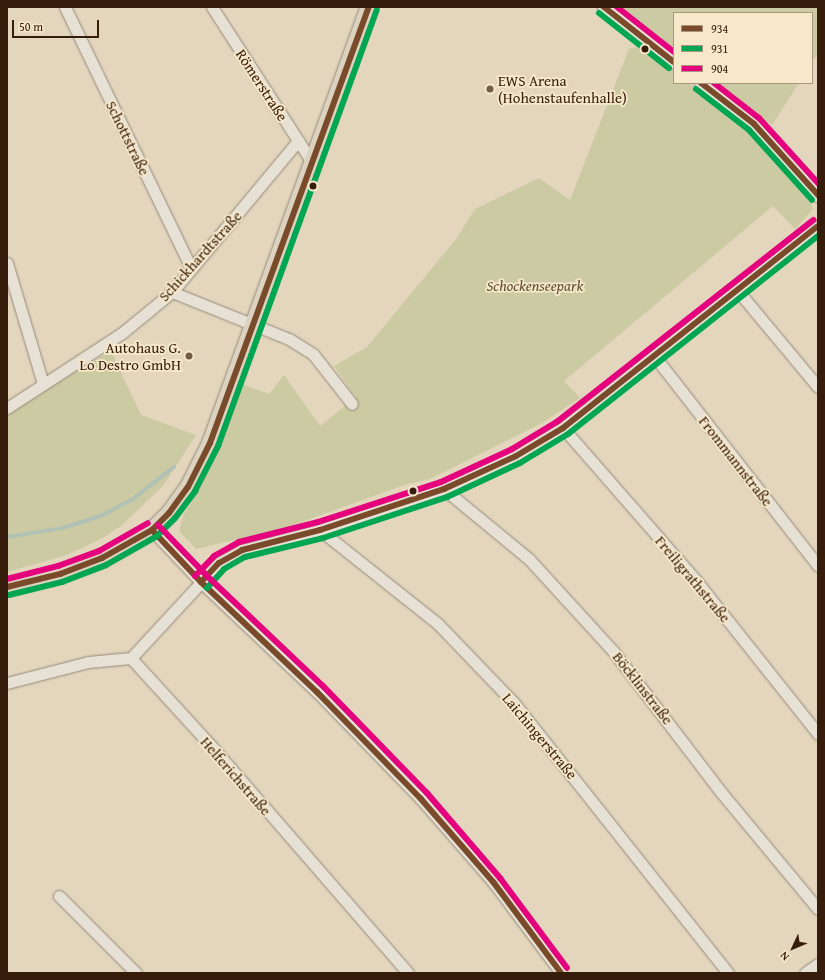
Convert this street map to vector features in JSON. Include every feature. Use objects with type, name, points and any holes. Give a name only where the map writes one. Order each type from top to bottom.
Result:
[{"type":"main road","points":[[7,587],[60,574],[102,558],[152,530],[169,513],[188,487],[210,443],[369,7]]},
{"type":"street","name":"Schottstraße","points":[[65,7],[192,268]]},
{"type":"street","name":"Römerstraße","points":[[212,7],[312,162]]},
{"type":"street","points":[[604,7],[673,61]]},
{"type":"street","points":[[702,84],[754,124],[818,195]]},
{"type":"street","name":"Schickhardtstraße","points":[[7,408],[122,333],[172,292],[298,141]]},
{"type":"street","points":[[7,683],[88,662],[131,658],[219,563],[242,550],[320,530],[444,489],[516,456],[563,428],[738,290],[799,238],[809,235],[818,226]]},
{"type":"street","points":[[7,263],[43,384]]},
{"type":"street","points":[[738,290],[818,387]]},
{"type":"street","points":[[172,292],[289,339],[313,354],[352,404]]},
{"type":"street","name":"Frommannstraße","points":[[654,357],[818,566]]},
{"type":"street","name":"Freiligrathstraße","points":[[563,428],[698,583],[818,734]]},
{"type":"street","name":"Böcklinstraße","points":[[444,489],[529,559],[572,605],[655,702],[720,791],[818,909]]},
{"type":"street","points":[[152,530],[201,582],[317,692],[421,798],[494,882],[561,973]]},
{"type":"street","name":"Laichingerstraße","points":[[320,530],[438,624],[514,703],[728,973]]},
{"type":"street","name":"Helferichstraße","points":[[131,658],[214,749],[408,973]]},
{"type":"street","points":[[58,896],[136,973]]},
{"type":"street","points":[[805,973],[818,964]]},
{"type":"green space","points":[[622,7],[818,7],[818,53],[813,61],[813,12],[673,12],[673,48]]},
{"type":"green space","name":"Schockenseepark","points":[[636,47],[673,71],[673,84],[689,84],[748,127],[795,177],[811,200],[813,209],[795,229],[773,206],[564,381],[580,398],[542,423],[430,479],[407,484],[282,529],[196,549],[179,531],[183,516],[203,483],[242,384],[269,394],[284,375],[320,426],[356,397],[334,366],[367,347],[456,239],[475,209],[539,178],[570,200],[629,49]]},
{"type":"green space","points":[[718,84],[798,84],[772,125]]},
{"type":"green space","points":[[111,351],[141,415],[196,435],[163,486],[121,526],[101,539],[67,555],[7,572],[7,412]]},
{"type":"waterway","points":[[7,537],[62,528],[99,517],[133,499],[174,467]]},
{"type":"transit line","name":"934","points":[[7,587],[60,574],[102,558],[152,530],[169,513],[188,487],[210,443],[369,7]]},
{"type":"transit line","name":"934","points":[[604,7],[673,61]]},
{"type":"transit line","name":"904","points":[[617,7],[673,51]]},
{"type":"transit line","name":"931","points":[[9,595],[62,582],[106,565],[157,536],[175,518],[195,491],[218,446],[377,10]]},
{"type":"transit line","name":"931","points":[[599,13],[669,68]]},
{"type":"transit line","name":"934","points":[[702,84],[754,124],[818,195]]},
{"type":"transit line","name":"904","points":[[715,84],[759,118],[818,183]]},
{"type":"transit line","name":"931","points":[[696,89],[749,130],[812,200]]},
{"type":"transit line","name":"904","points":[[195,576],[214,556],[239,542],[318,522],[441,482],[512,449],[558,421],[813,220]]},
{"type":"transit line","name":"934","points":[[201,582],[219,563],[242,550],[320,530],[444,489],[516,456],[563,428],[818,226]]},
{"type":"transit line","name":"931","points":[[207,588],[224,569],[245,557],[323,538],[447,497],[520,463],[568,434],[818,236]]},
{"type":"transit line","name":"904","points":[[7,579],[58,566],[99,551],[148,523]]},
{"type":"transit line","name":"904","points":[[158,525],[207,576],[323,686],[427,793],[500,878],[567,968]]},
{"type":"transit line","name":"934","points":[[152,530],[201,582],[317,692],[421,799],[494,883],[561,973]]},
{"type":"place","name":"EWS Arena (Hohenstaufenhalle)","points":[[490,89]]},
{"type":"place","name":"Autohaus G. Lo Destro GmbH","points":[[189,356]]}]
